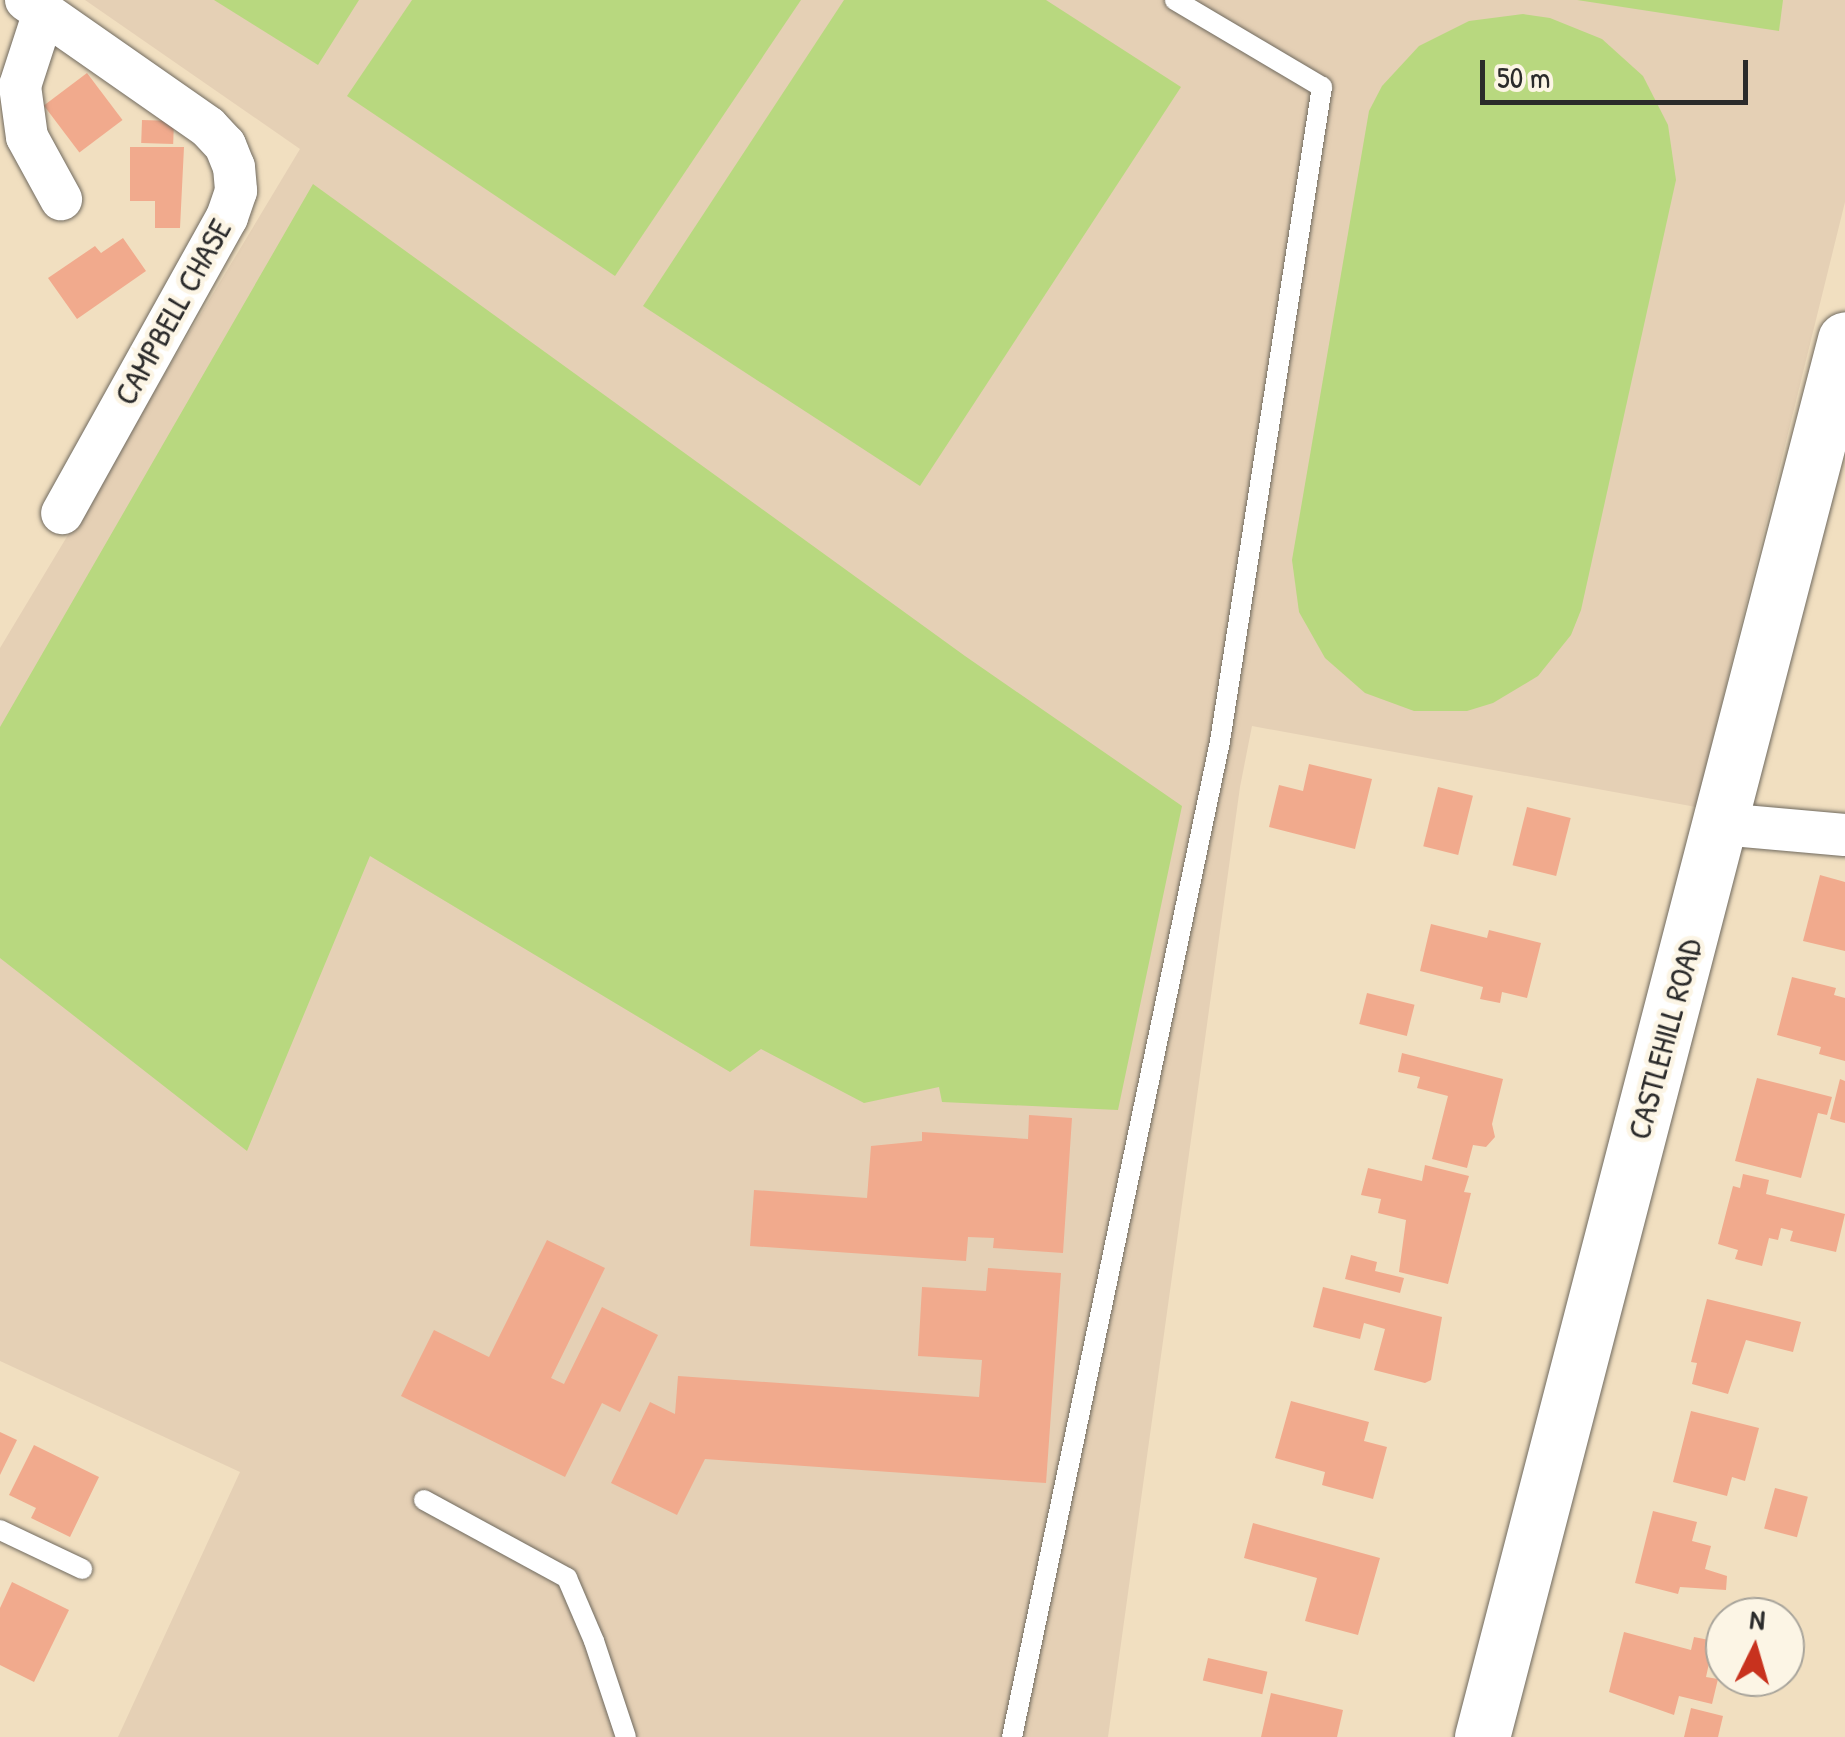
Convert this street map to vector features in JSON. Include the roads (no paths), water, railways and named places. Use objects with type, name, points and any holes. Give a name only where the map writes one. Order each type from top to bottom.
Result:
[{"type":"street","name":"CAMPBELL CHASE","points":[[60,199],[27,137],[20,86],[35,6],[208,127],[225,145],[236,192],[227,217],[62,513]]},
{"type":"street","name":"CASTLEHILL ROAD","points":[[1482,1737],[1845,339]]},
{"type":"street","points":[[1721,824],[1845,836]]},
{"type":"lane","points":[[1012,1737],[1220,741],[1322,87],[1175,0]]},
{"type":"lane","points":[[424,1500],[567,1578],[594,1640],[626,1737]]},
{"type":"lane","points":[[0,1530],[82,1569]]}]
